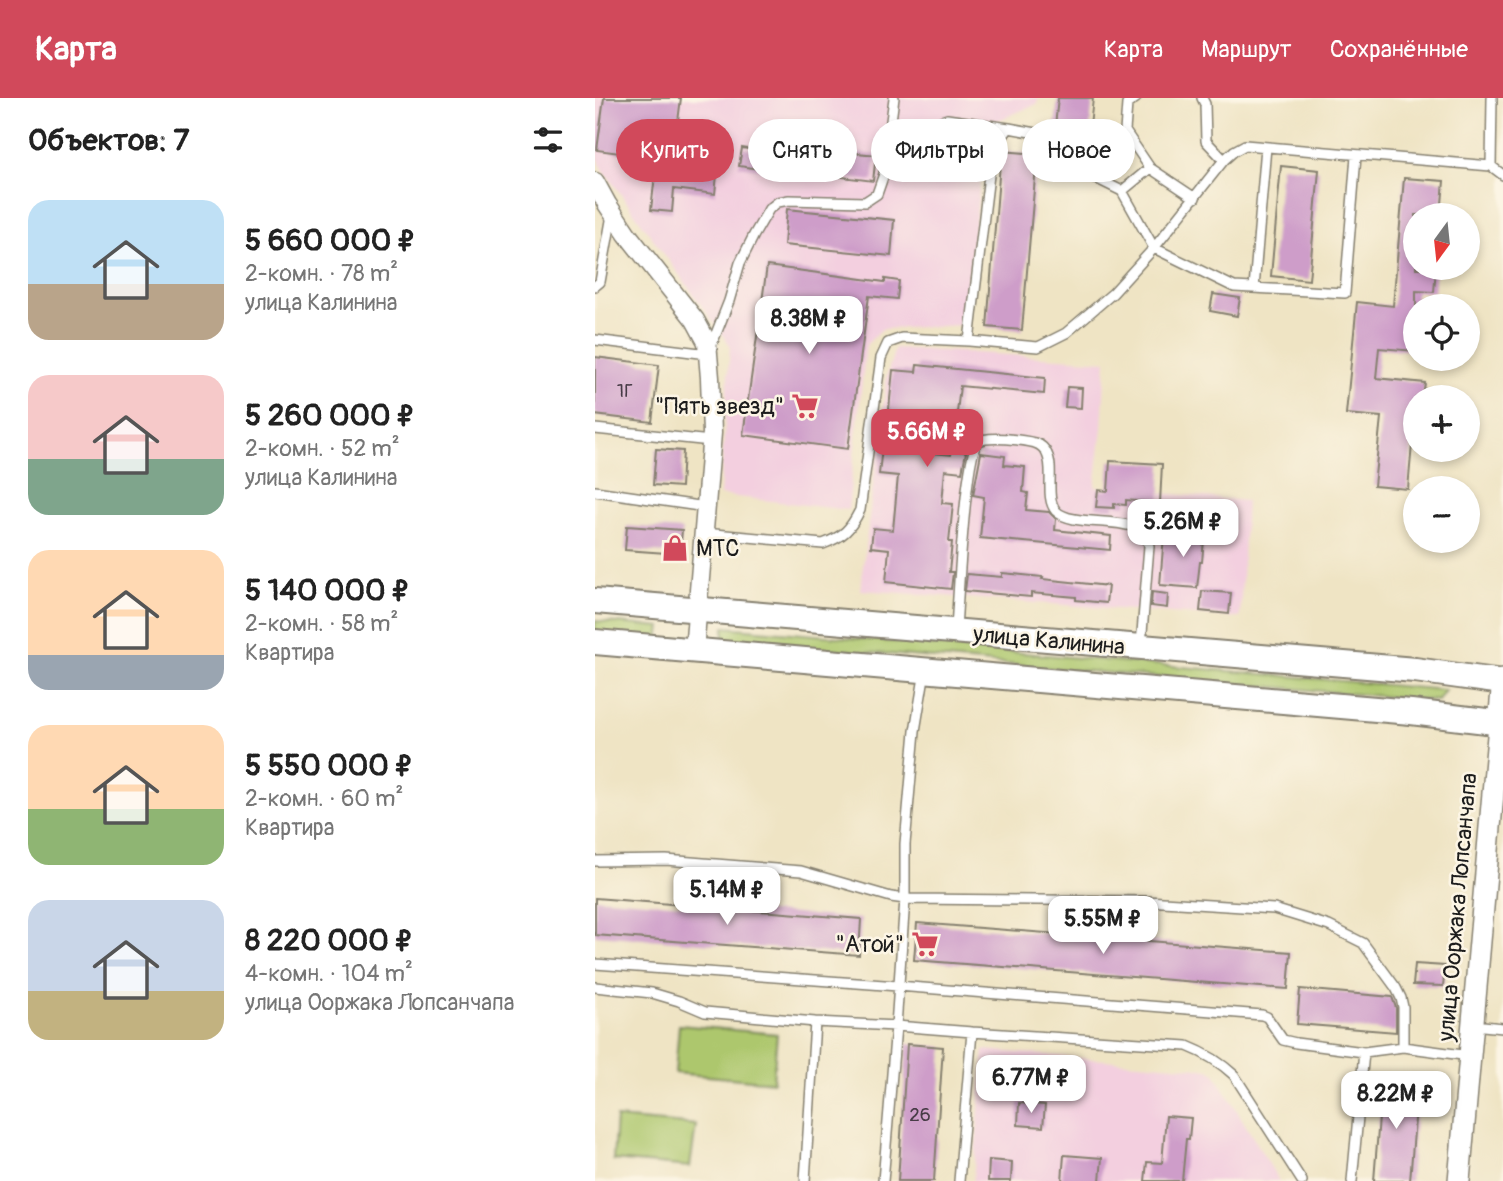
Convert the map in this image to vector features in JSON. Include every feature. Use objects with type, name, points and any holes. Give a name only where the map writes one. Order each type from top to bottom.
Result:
[{"type":"main road","name":"улица Калинина","points":[[595,601],[1415,670],[1503,681]]},
{"type":"main road","name":"улица Калинина","points":[[595,642],[1411,712],[1501,723]]},
{"type":"street","points":[[595,182],[627,234],[695,320],[707,342],[711,441],[694,651]]},
{"type":"street","name":"улица Ооржака Лопсанчапа","points":[[1459,1181],[1503,681]]},
{"type":"lane","points":[[891,119],[894,98]]},
{"type":"lane","points":[[1136,98],[1127,104],[1125,131],[1150,168],[1195,198]]},
{"type":"lane","points":[[1202,98],[1205,104],[1206,141],[1224,160]]},
{"type":"lane","points":[[1491,166],[1492,98]]},
{"type":"lane","points":[[969,341],[992,150],[1009,128],[1036,133],[1048,141],[1065,163],[1122,191],[1154,248],[1234,287],[1345,293],[1356,156]]},
{"type":"lane","points":[[704,533],[823,544],[839,538],[852,527],[860,510],[881,358],[888,343],[902,338],[1038,348],[1066,333],[1103,301],[1154,248],[1224,160],[1245,145],[1491,166],[1503,175]]},
{"type":"lane","points":[[1254,288],[1266,147]]},
{"type":"lane","points":[[1122,191],[1150,168]]},
{"type":"lane","points":[[595,340],[708,354],[729,301],[740,263],[769,209],[778,202],[789,200],[865,202],[877,194],[881,182]]},
{"type":"lane","points":[[595,286],[600,282],[613,213]]},
{"type":"lane","points":[[595,429],[711,441]]},
{"type":"lane","points":[[956,632],[972,453],[978,442],[989,438],[1038,444],[1046,450],[1050,462],[1051,501],[1060,514],[1129,526],[1140,529],[1147,537],[1149,546],[1141,647]]},
{"type":"lane","points":[[595,491],[706,507]]},
{"type":"lane","points":[[883,1181],[905,899],[905,844],[915,731],[925,671]]},
{"type":"lane","points":[[595,861],[666,860],[801,871],[905,899],[1147,901],[1274,909],[1329,926],[1363,943],[1397,988],[1401,998],[1402,1047]]},
{"type":"lane","points":[[595,964],[1262,1015],[1267,1017],[1283,1040],[1296,1044],[1364,1052],[1402,1047],[1470,1056]]},
{"type":"lane","points":[[595,987],[652,993],[705,1012],[815,1022],[1187,1046],[1203,1052],[1234,1075],[1302,1181]]},
{"type":"lane","points":[[805,1181],[815,1022]]},
{"type":"lane","points":[[1473,1025],[1503,1028]]},
{"type":"lane","points":[[959,1181],[972,1032]]},
{"type":"lane","points":[[1352,1181],[1364,1052]]},
{"type":"lane","points":[[1459,1181],[1465,1181]]},
{"type":"shaded area","points":[[595,98],[1038,98],[1037,104],[1001,119],[871,119],[871,182],[980,182],[963,325],[882,329],[866,345],[848,510],[720,495],[730,345],[599,164]]},
{"type":"shaded area","points":[[895,348],[1106,361],[1095,487],[1246,501],[1240,618],[860,590],[887,375]]},
{"type":"shaded area","points":[[984,1050],[1209,1069],[1214,1072],[1279,1181],[973,1181]]},
{"type":"green space","points":[[595,621],[661,627],[659,640],[595,633]]},
{"type":"green space","points":[[724,627],[1445,690],[1438,701],[724,640]]},
{"type":"green space","points":[[679,1025],[777,1034],[773,1082],[675,1073]]},
{"type":"green space","points":[[616,1118],[696,1125],[690,1167],[613,1160]]},
{"type":"building","points":[[604,98],[681,98],[678,119],[616,119],[616,152],[597,150]]},
{"type":"building","points":[[1058,98],[1093,98],[1091,119],[1056,119]]},
{"type":"building","points":[[742,148],[748,149],[748,167],[739,166]]},
{"type":"building","points":[[1008,152],[1022,153],[1022,182],[1035,182],[1022,330],[987,327],[999,182],[1008,182]]},
{"type":"building","points":[[857,153],[871,154],[871,181],[857,179]]},
{"type":"building","points":[[1281,166],[1319,170],[1309,280],[1271,276]]},
{"type":"building","points":[[1404,178],[1444,181],[1442,203],[1403,203],[1403,280],[1435,280],[1434,292],[1416,291],[1416,294],[1403,294],[1403,350],[1379,348],[1376,378],[1425,383],[1403,385],[1403,462],[1410,462],[1409,476],[1403,476],[1403,489],[1374,486],[1381,417],[1346,414],[1357,302],[1393,306]]},
{"type":"building","points":[[654,182],[716,182],[715,194],[674,189],[672,212],[651,210]]},
{"type":"building","points":[[787,209],[894,220],[891,256],[784,245]]},
{"type":"building","points":[[767,266],[885,282],[885,279],[899,281],[897,299],[869,296],[848,449],[743,435]]},
{"type":"building","points":[[1213,294],[1240,298],[1237,316],[1210,311]]},
{"type":"building","points":[[595,357],[659,365],[652,422],[595,415]]},
{"type":"building","points":[[917,365],[1045,378],[1044,394],[960,386],[956,422],[927,420],[924,452],[951,455],[952,450],[966,452],[962,472],[945,470],[942,503],[953,504],[949,542],[952,542],[949,572],[953,572],[951,589],[886,582],[889,549],[871,547],[873,528],[893,530],[898,476],[879,474],[882,447],[885,448],[893,370],[916,372]]},
{"type":"building","points":[[1067,387],[1082,388],[1081,408],[1065,407]]},
{"type":"building","points":[[656,449],[683,451],[681,487],[653,485]]},
{"type":"building","points":[[981,453],[1005,456],[1004,465],[1025,467],[1023,492],[1028,493],[1026,510],[1049,512],[1056,519],[1055,530],[1111,536],[1110,550],[980,538],[984,497],[973,495]]},
{"type":"building","points":[[1110,461],[1162,464],[1160,503],[1126,500],[1126,505],[1114,504],[1114,508],[1096,507],[1098,490],[1108,491]]},
{"type":"building","points":[[627,526],[682,530],[680,554],[625,550]]},
{"type":"building","points":[[1189,526],[1205,528],[1197,588],[1160,585],[1164,535],[1188,537]]},
{"type":"building","points":[[1002,573],[1108,586],[1106,603],[1031,593],[1031,597],[965,591],[967,574],[1002,577]]},
{"type":"building","points":[[1202,591],[1231,593],[1229,614],[1200,611]]},
{"type":"building","points":[[1152,592],[1168,594],[1167,608],[1151,606]]},
{"type":"building","points":[[595,898],[861,919],[859,955],[595,935]]},
{"type":"building","points":[[917,923],[1291,952],[1288,989],[914,960]]},
{"type":"building","points":[[1415,964],[1445,966],[1443,986],[1413,985]]},
{"type":"building","points":[[1300,989],[1392,997],[1396,1008],[1396,1032],[1297,1024]]},
{"type":"building","points":[[907,1044],[943,1047],[934,1181],[898,1181]]},
{"type":"building","points":[[1382,1079],[1418,1082],[1410,1181],[1374,1181]]},
{"type":"building","points":[[1019,1103],[1045,1105],[1043,1127],[1018,1125]]},
{"type":"building","points":[[1166,1116],[1191,1118],[1182,1181],[1145,1181],[1147,1162],[1162,1163]]},
{"type":"building","points":[[1064,1155],[1102,1158],[1100,1181],[1062,1181]]},
{"type":"building","points":[[989,1160],[1012,1162],[1011,1181],[988,1181]]},
{"type":"place","name":"\"Пять звезд\"","points":[[805,406]]},
{"type":"place","name":"МТС","points":[[675,548]]},
{"type":"place","name":"\"Атой\"","points":[[925,944]]}]
